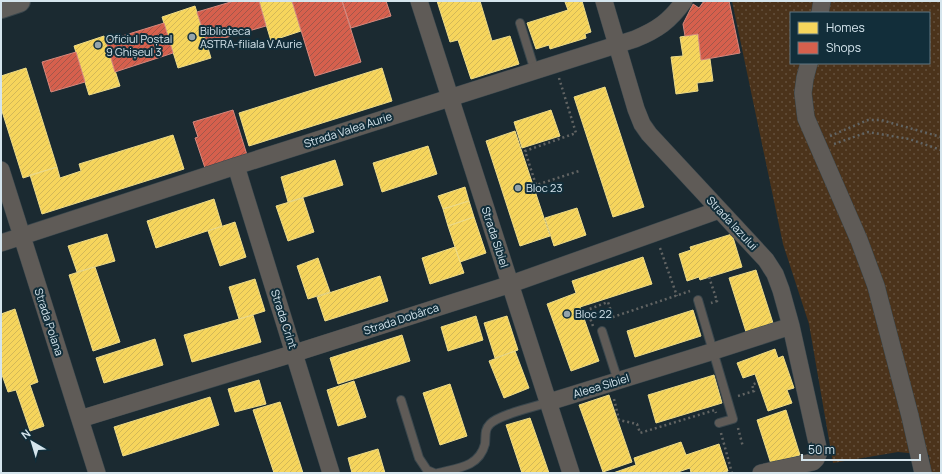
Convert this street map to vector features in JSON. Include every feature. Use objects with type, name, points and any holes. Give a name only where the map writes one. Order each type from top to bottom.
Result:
[{"type":"street","points":[[1,7],[19,1]]},
{"type":"street","name":"Strada Sibiel","points":[[419,1],[571,473]]},
{"type":"street","name":"Strada Iazului","points":[[604,1],[636,109],[642,124],[649,134],[766,260],[775,274],[781,290],[791,326],[819,452],[813,462],[761,473]]},
{"type":"street","name":"Strada Valea Aurie","points":[[1,243],[236,166],[617,45],[651,32],[667,21],[684,1]]},
{"type":"street","points":[[820,12],[822,1]]},
{"type":"street","points":[[809,64],[803,93],[806,118],[859,240],[876,286],[910,416],[923,473]]},
{"type":"street","name":"Strada Crint","points":[[236,166],[331,473]]},
{"type":"street","name":"Strada Poiana","points":[[1,170],[97,473]]},
{"type":"street","name":"Strada Dobârca","points":[[80,419],[295,353],[511,284],[719,210]]},
{"type":"street","name":"Aleea Sibiel","points":[[549,402],[791,326]]},
{"type":"lane","points":[[520,23],[535,71]]},
{"type":"lane","points":[[702,302],[733,418],[719,423]]},
{"type":"lane","points":[[600,328],[618,381]]},
{"type":"lane","points":[[401,400],[419,458],[427,470],[434,473]]},
{"type":"lane","name":"Aleea Sibiel","points":[[438,473],[472,464],[481,454],[485,442],[485,430],[491,422],[549,402]]},
{"type":"path","points":[[555,64],[576,133],[525,151],[536,185],[579,171]]},
{"type":"path","points":[[819,150],[831,135],[868,120],[881,120],[941,137]]},
{"type":"path","points":[[819,150],[840,141],[868,132],[909,139],[941,150]]},
{"type":"path","points":[[660,248],[677,296]]},
{"type":"path","points":[[702,302],[717,301],[709,277]]},
{"type":"path","points":[[600,328],[592,326],[587,310],[608,302],[613,317],[694,290]]},
{"type":"path","points":[[736,397],[754,391],[752,385],[758,382]]},
{"type":"path","points":[[614,399],[619,420],[637,424],[640,433],[715,410],[732,473]]},
{"type":"shaded area","points":[[732,1],[941,1],[941,473],[931,473],[929,455],[898,452],[833,463],[809,324],[783,244]]},
{"type":"building: Homes","points":[[259,1],[292,1],[301,31],[271,41]]},
{"type":"building: Homes","points":[[437,1],[480,1],[492,41],[510,36],[519,64],[471,79],[458,40],[450,42]]},
{"type":"building: Homes","points":[[582,1],[591,32],[585,34],[586,38],[550,49],[549,45],[536,49],[527,23],[568,10],[565,2]]},
{"type":"building: Homes","points":[[195,6],[211,58],[178,68],[162,17]]},
{"type":"building: Homes","points":[[698,34],[701,60],[710,59],[713,81],[697,83],[698,91],[676,94],[671,57],[683,56],[680,37]]},
{"type":"building: Homes","points":[[104,36],[120,86],[89,95],[74,46]]},
{"type":"building: Homes","points":[[26,68],[57,167],[23,178],[1,108],[1,76]]},
{"type":"building: Homes","points":[[382,68],[392,101],[249,146],[239,113]]},
{"type":"building: Homes","points":[[605,87],[644,207],[613,217],[574,97]]},
{"type":"building: Homes","points":[[551,110],[560,136],[522,148],[514,122]]},
{"type":"building: Homes","name":"Bloc 23","points":[[515,131],[550,236],[520,246],[486,141]]},
{"type":"building: Homes","points":[[173,135],[184,169],[42,214],[30,175],[57,167],[60,178],[81,171],[79,164]]},
{"type":"building: Homes","points":[[428,146],[437,174],[382,192],[373,163]]},
{"type":"building: Homes","points":[[335,160],[343,185],[288,202],[281,177]]},
{"type":"building: Homes","points":[[465,187],[469,201],[443,209],[438,196]]},
{"type":"building: Homes","points":[[303,198],[314,232],[288,241],[276,206]]},
{"type":"building: Homes","points":[[214,199],[222,226],[156,248],[147,221]]},
{"type":"building: Homes","points":[[469,201],[474,217],[448,226],[443,209]]},
{"type":"building: Homes","points":[[577,208],[586,235],[554,246],[545,218]]},
{"type":"building: Homes","points":[[474,217],[486,253],[460,262],[448,226]]},
{"type":"building: Homes","points":[[235,222],[246,257],[220,266],[208,231]]},
{"type":"building: Homes","points":[[107,234],[115,261],[77,272],[68,246]]},
{"type":"building: Homes","points":[[732,234],[742,267],[700,280],[699,277],[687,281],[679,254],[691,250],[690,247]]},
{"type":"building: Homes","points":[[455,247],[464,273],[430,284],[422,258]]},
{"type":"building: Homes","name":"Bloc 22","points":[[643,257],[652,284],[580,307],[599,361],[571,371],[547,304],[576,293],[572,281]]},
{"type":"building: Homes","points":[[318,258],[330,292],[308,299],[297,266]]},
{"type":"building: Homes","points":[[95,267],[120,342],[93,351],[69,275]]},
{"type":"building: Homes","points":[[756,270],[773,323],[746,332],[729,278]]},
{"type":"building: Homes","points":[[380,276],[388,301],[325,321],[317,297]]},
{"type":"building: Homes","points":[[255,279],[265,311],[239,319],[229,287]]},
{"type":"building: Homes","points":[[15,309],[38,382],[30,385],[44,426],[30,431],[16,390],[8,392],[1,372],[1,314]]},
{"type":"building: Homes","points":[[693,310],[701,336],[635,357],[627,331]]},
{"type":"building: Homes","points":[[253,315],[261,342],[192,362],[184,335]]},
{"type":"building: Homes","points":[[476,316],[483,340],[448,351],[441,327]]},
{"type":"building: Homes","points":[[507,316],[518,350],[495,358],[484,323]]},
{"type":"building: Homes","points":[[402,335],[410,361],[338,384],[330,358]]},
{"type":"building: Homes","points":[[155,339],[163,365],[104,383],[96,358]]},
{"type":"building: Homes","points":[[775,349],[778,358],[783,356],[794,388],[787,390],[792,403],[768,411],[755,374],[743,378],[737,363]]},
{"type":"building: Homes","points":[[515,351],[529,388],[504,398],[489,361]]},
{"type":"building: Homes","points":[[714,375],[722,403],[656,423],[648,395]]},
{"type":"building: Homes","points":[[259,380],[266,404],[235,412],[228,389]]},
{"type":"building: Homes","points":[[354,381],[366,417],[338,426],[327,390]]},
{"type":"building: Homes","points":[[450,384],[467,436],[440,445],[423,393]]},
{"type":"building: Homes","points":[[609,395],[632,462],[603,472],[579,405]]},
{"type":"building: Homes","points":[[210,397],[219,425],[123,456],[114,427]]},
{"type":"building: Homes","points":[[280,402],[303,473],[274,473],[253,410]]},
{"type":"building: Homes","points":[[786,410],[800,455],[771,464],[757,420]]},
{"type":"building: Homes","points":[[530,418],[549,473],[522,473],[506,425]]},
{"type":"building: Homes","points":[[681,442],[686,455],[719,444],[728,471],[721,473],[691,473],[690,468],[675,473],[613,473],[636,465],[634,458]]},
{"type":"building: Homes","points":[[378,449],[385,473],[352,473],[348,458]]},
{"type":"building: Shops","points":[[234,1],[259,1],[266,26],[207,43],[197,12]]},
{"type":"building: Shops","points":[[292,1],[342,1],[361,62],[315,76]]},
{"type":"building: Shops","points":[[342,1],[386,1],[391,16],[351,28]]},
{"type":"building: Shops","points":[[704,1],[729,1],[740,53],[701,60],[698,34],[685,36],[683,24],[693,4],[699,8]]},
{"type":"building: Shops","points":[[164,23],[173,53],[115,72],[106,41]]},
{"type":"building: Shops","points":[[76,52],[85,82],[51,92],[42,62]]},
{"type":"building: Shops","points":[[233,110],[247,155],[205,168],[195,138],[198,137],[193,122]]},
{"type":"place","name":"Biblioteca ASTRA-filiala V.Aurie","points":[[192,37]]},
{"type":"place","name":"Oficiul Poștal 9 Ghișeul 3","points":[[98,45]]},
{"type":"place","name":"Bloc 23","points":[[518,188]]},
{"type":"place","name":"Bloc 22","points":[[567,314]]}]
